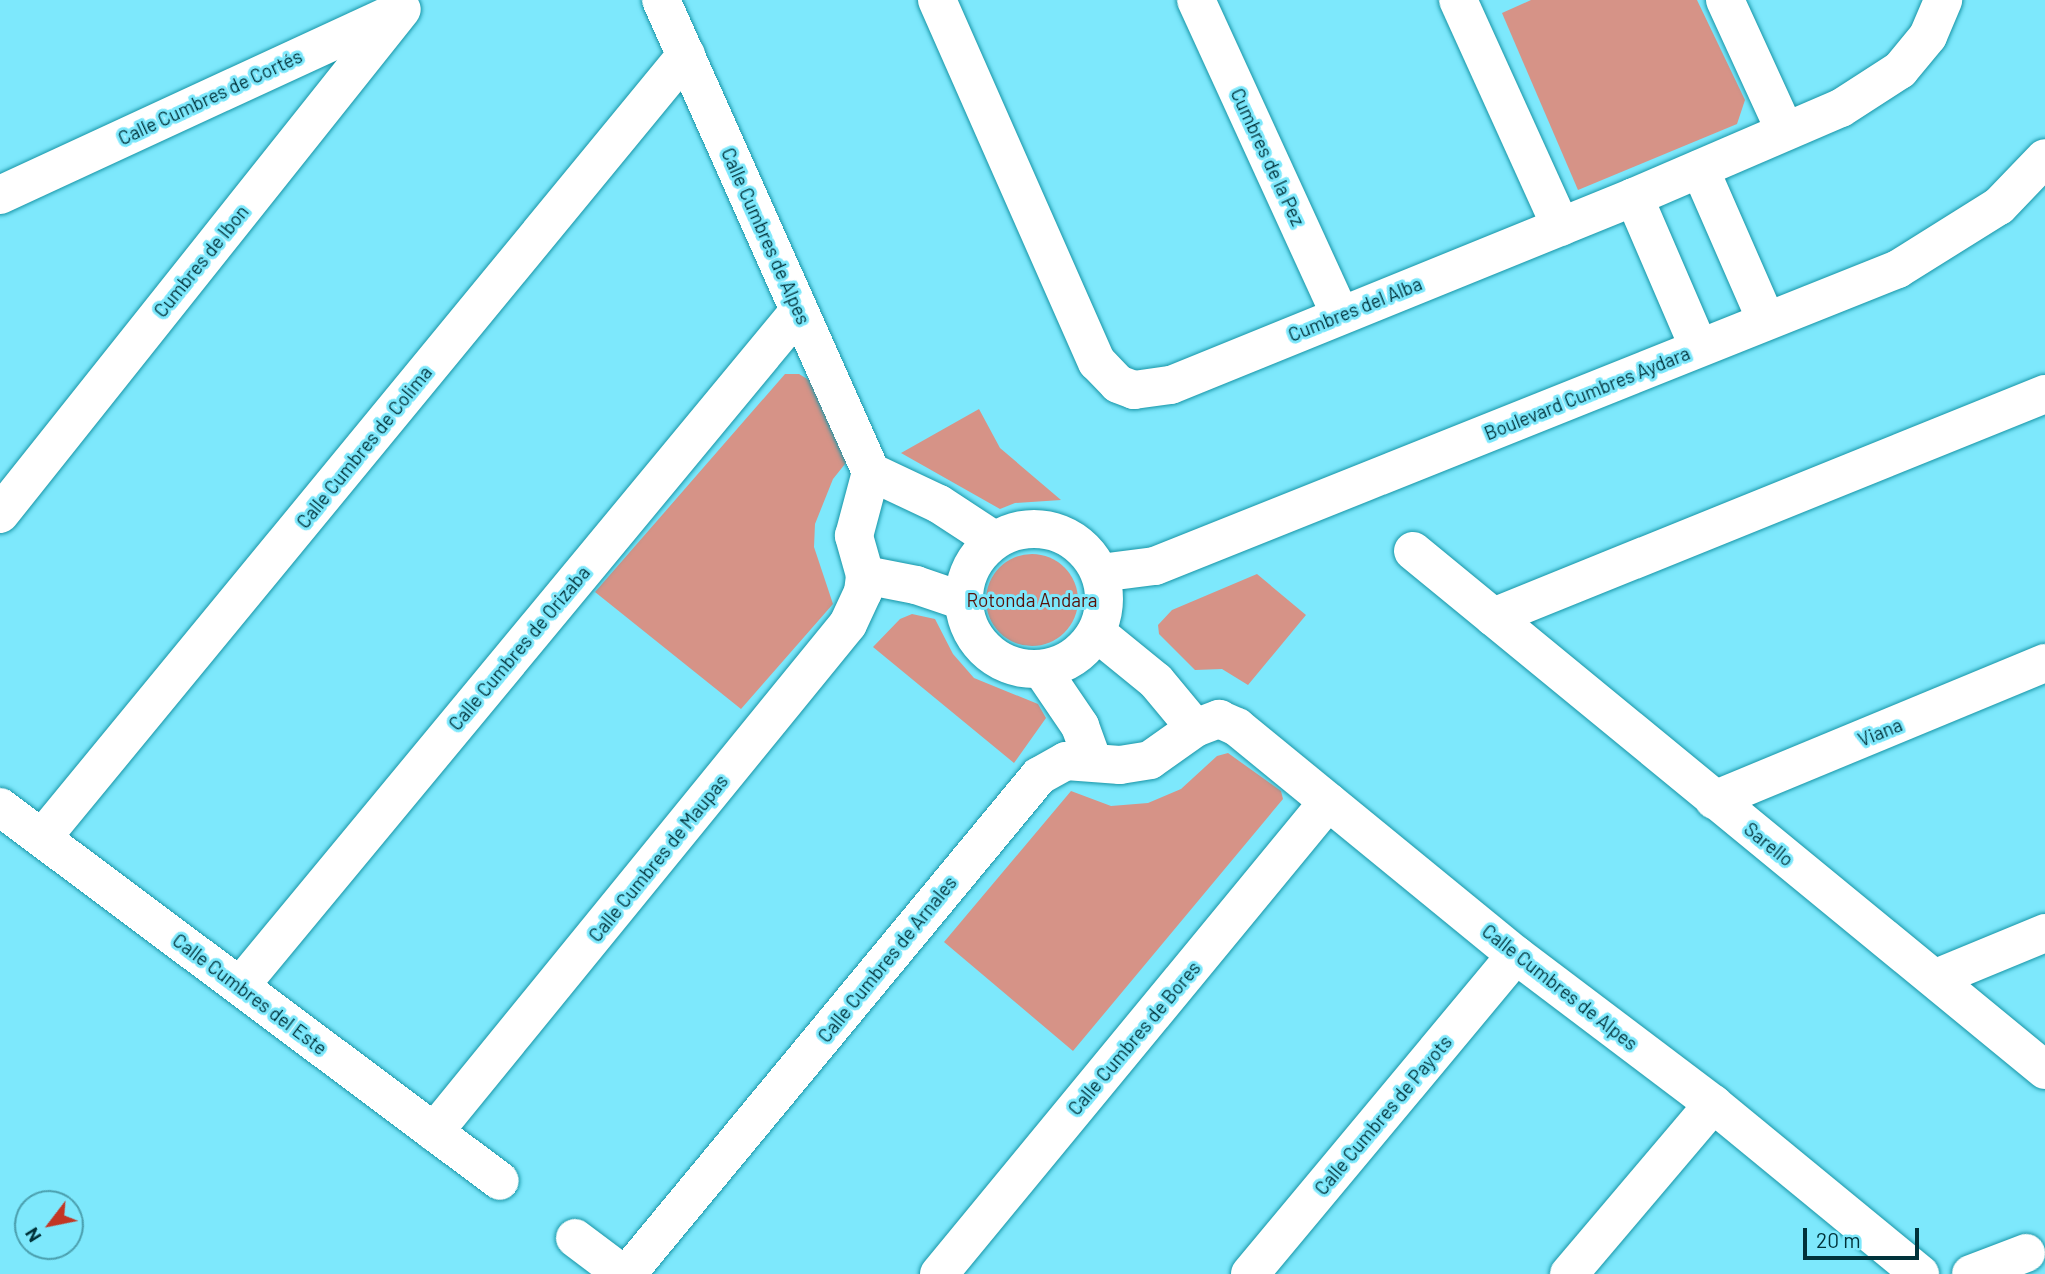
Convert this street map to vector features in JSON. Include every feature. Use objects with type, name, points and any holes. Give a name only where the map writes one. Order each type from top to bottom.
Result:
[{"type":"street","name":"Calle Cumbres de Alpes","points":[[661,0],[871,472]]},
{"type":"street","name":"Cumbres del Alba","points":[[937,0],[1097,362],[1118,384],[1134,390],[1171,385],[1634,198],[1840,108],[1900,70],[1928,36],[1943,0]]},
{"type":"street","name":"Cumbres de la Pez","points":[[1196,0],[1340,315]]},
{"type":"street","points":[[1458,0],[1561,227]]},
{"type":"street","points":[[1725,0],[1785,131]]},
{"type":"street","name":"Calle Cumbres de Cortés","points":[[0,195],[411,4]]},
{"type":"street","name":"Cumbres de Ibon","points":[[0,514],[411,4]]},
{"type":"street","name":"Calle Cumbres de Colima","points":[[42,838],[686,55]]},
{"type":"street","name":"Boulevard Cumbres Aydara","points":[[1100,573],[1155,566],[1898,269],[1958,235],[1999,206],[2045,158]]},
{"type":"street","points":[[1700,169],[1766,320]]},
{"type":"street","points":[[1634,198],[1699,348]]},
{"type":"street","name":"Calle Cumbres de Orizaba","points":[[240,986],[799,311]]},
{"type":"street","points":[[1493,617],[2045,394]]},
{"type":"street","points":[[963,601],[916,585],[864,576],[854,536],[871,472],[939,504],[994,540]]},
{"type":"street","points":[[1034,528],[1055,531],[1090,555],[1100,573],[1104,604],[1097,633],[1083,651],[1042,670],[1008,664],[980,644],[968,624],[963,601],[967,578],[977,557],[994,540],[1034,528]]},
{"type":"street","name":"Sarello","points":[[1413,551],[2045,1070]]},
{"type":"street","name":"Calle Cumbres de Maupas","points":[[434,1132],[848,624],[860,603],[864,576]]},
{"type":"street","points":[[1097,633],[1156,681],[1195,727]]},
{"type":"street","name":"Viana","points":[[1714,800],[2045,663]]},
{"type":"street","points":[[1042,670],[1080,726],[1093,761]]},
{"type":"street","name":"Calle Cumbres de Alpes","points":[[1195,727],[1211,720],[1227,721],[1516,955],[1713,1104],[1920,1274]]},
{"type":"street","name":"Calle Cumbres de Arnales","points":[[625,1274],[1028,788],[1059,764],[1093,761],[1120,765],[1150,760],[1195,727]]},
{"type":"street","name":"Calle Cumbres de Bores","points":[[939,1274],[1328,802]]},
{"type":"street","name":"Calle Cumbres del Este","points":[[0,807],[500,1181]]},
{"type":"street","points":[[1936,978],[2045,933]]},
{"type":"street","name":"Calle Cumbres de Payots","points":[[1251,1274],[1516,955]]},
{"type":"street","points":[[1569,1274],[1713,1104]]},
{"type":"street","points":[[575,1238],[625,1274]]},
{"type":"street","points":[[1971,1274],[2026,1253]]},
{"type":"green space","points":[[1531,0],[1697,0],[1745,100],[1737,124],[1578,190],[1502,13]]},
{"type":"green space","points":[[785,374],[799,374],[814,383],[849,459],[833,479],[815,524],[814,547],[833,604],[741,709],[595,592]]},
{"type":"green space","points":[[979,409],[1000,448],[1061,500],[1015,503],[1000,509],[901,453]]},
{"type":"green space","name":"Rotonda Andara","points":[[1032,554],[1050,558],[1064,568],[1074,582],[1078,600],[1074,618],[1064,632],[1050,642],[1032,646],[1014,642],[1000,632],[990,618],[986,600],[990,582],[1000,568],[1014,558]]},
{"type":"green space","points":[[1257,574],[1306,615],[1248,685],[1222,669],[1195,670],[1159,634],[1158,625],[1172,610]]},
{"type":"green space","points":[[912,614],[935,619],[953,654],[974,678],[1038,704],[1046,718],[1014,763],[873,647],[900,619]]},
{"type":"green space","points":[[1228,753],[1281,791],[1283,799],[1073,1051],[944,942],[1071,791],[1111,806],[1148,803],[1181,789],[1217,756]]}]
